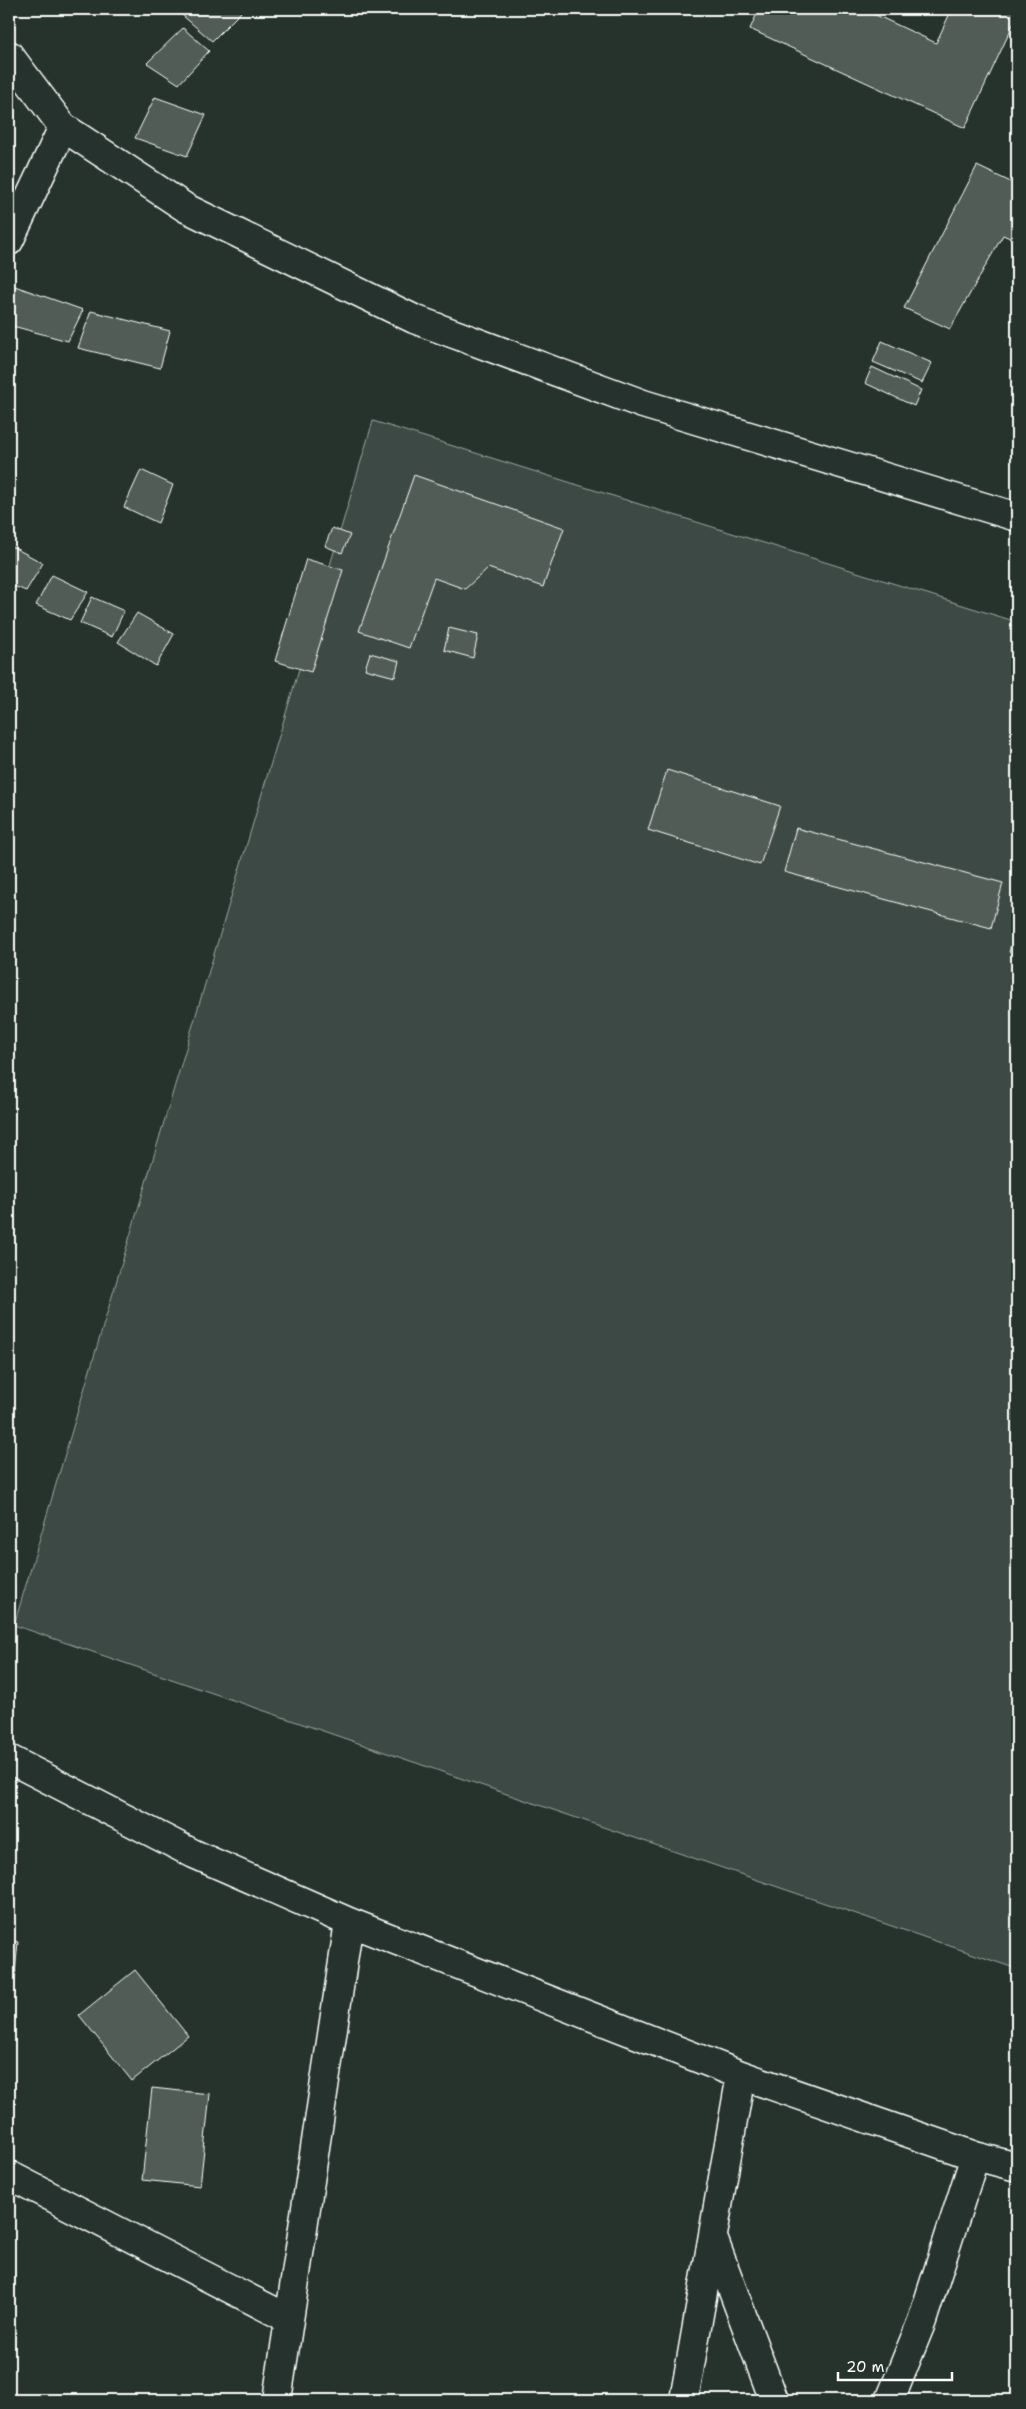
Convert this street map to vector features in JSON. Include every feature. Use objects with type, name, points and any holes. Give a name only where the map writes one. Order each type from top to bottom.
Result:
[{"type":"street","points":[[9,56],[63,127],[186,208],[414,319],[643,404],[1017,517]]},
{"type":"street","points":[[9,241],[63,127]]},
{"type":"street","points":[[9,1759],[194,1854],[349,1922],[742,2075],[975,2156],[1017,2167]]},
{"type":"street","points":[[276,2400],[349,1922]]},
{"type":"street","points":[[684,2400],[742,2075]]},
{"type":"street","points":[[890,2400],[922,2321],[975,2156]]},
{"type":"street","points":[[9,2175],[289,2319]]},
{"type":"street","points":[[713,2236],[774,2400]]},
{"type":"shaded area","points":[[373,421],[1017,622],[1017,1969],[14,1625]]},
{"type":"building","points":[[187,9],[241,9],[242,11],[212,41],[182,15]]},
{"type":"building","points":[[759,9],[863,9],[936,43],[952,9],[1017,9],[1017,16],[965,128],[750,29]]},
{"type":"building","points":[[183,28],[209,51],[179,84],[147,63]]},
{"type":"building","points":[[155,97],[206,115],[187,156],[135,138]]},
{"type":"building","points":[[977,166],[1017,185],[1017,241],[1003,235],[950,329],[904,308]]},
{"type":"building","points":[[9,284],[83,310],[68,341],[9,325]]},
{"type":"building","points":[[91,311],[170,331],[160,368],[78,348]]},
{"type":"building","points":[[882,341],[932,363],[922,383],[873,362]]},
{"type":"building","points":[[872,367],[921,390],[914,406],[865,383]]},
{"type":"building","points":[[141,470],[173,485],[158,523],[124,507]]},
{"type":"building","points":[[414,475],[564,528],[543,587],[488,568],[465,589],[434,578],[409,648],[359,631]]},
{"type":"building","points":[[332,528],[350,535],[342,553],[325,546]]},
{"type":"building","points":[[9,545],[43,563],[26,591],[9,584]]},
{"type":"building","points":[[306,559],[343,570],[311,672],[275,661]]},
{"type":"building","points":[[52,575],[88,592],[70,620],[36,605]]},
{"type":"building","points":[[92,597],[124,611],[112,637],[80,623]]},
{"type":"building","points":[[137,613],[174,634],[156,666],[118,642]]},
{"type":"building","points":[[449,628],[478,635],[473,658],[444,650]]},
{"type":"building","points":[[370,653],[399,661],[395,677],[365,669]]},
{"type":"building","points":[[667,770],[780,806],[760,865],[648,830]]},
{"type":"building","points":[[796,828],[1003,883],[991,928],[784,872]]},
{"type":"building","points":[[1017,925],[1017,955],[1009,952]]},
{"type":"building","points":[[9,1940],[18,1942],[11,2014],[9,2013]]},
{"type":"building","points":[[135,1970],[188,2036],[132,2081],[79,2015]]},
{"type":"building","points":[[152,2088],[210,2094],[200,2186],[142,2180]]}]
